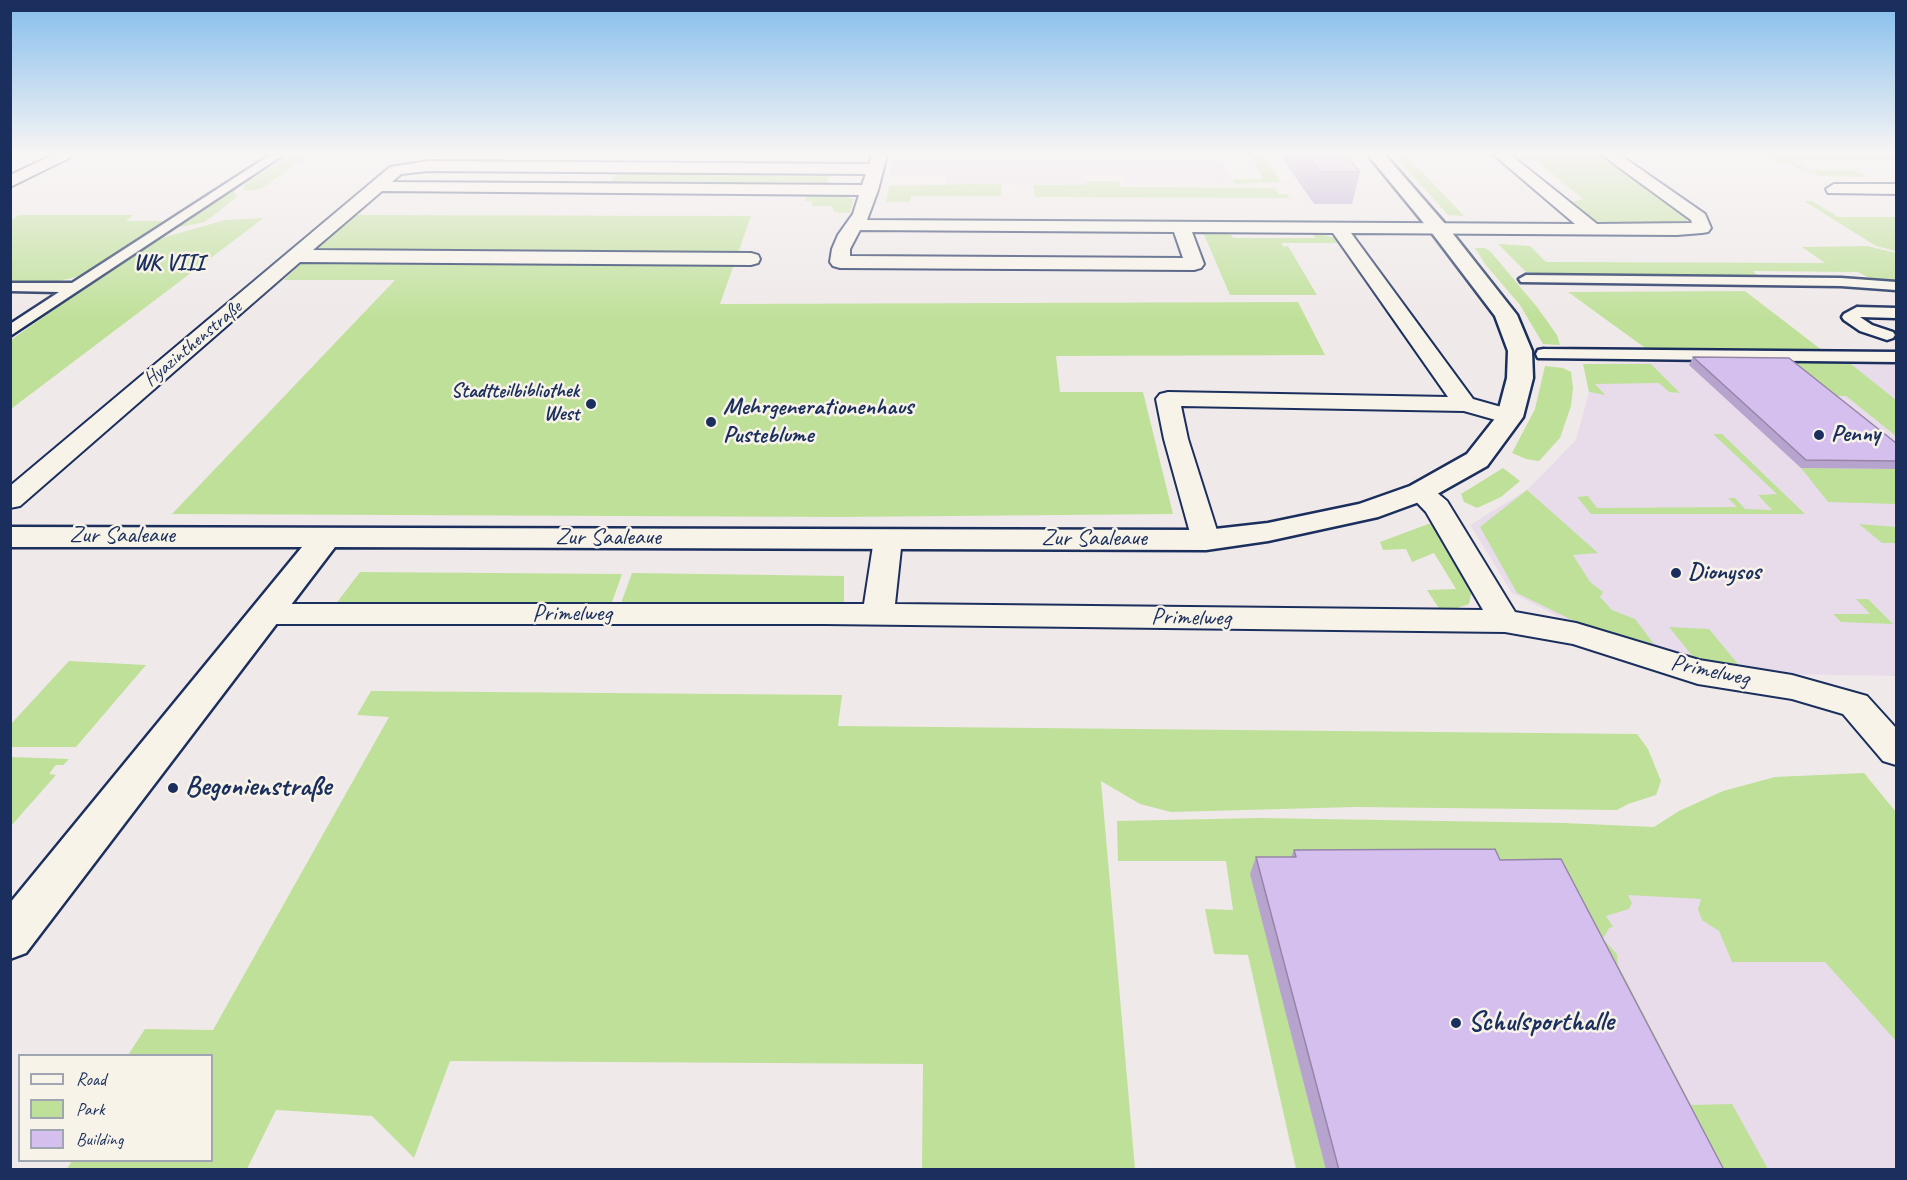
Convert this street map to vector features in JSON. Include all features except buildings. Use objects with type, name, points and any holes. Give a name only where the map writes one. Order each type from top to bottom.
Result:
[{"type":"street","points":[[10,331],[193,210]]},
{"type":"street","name":"Hyazinthenstraße","points":[[10,500],[349,210]]},
{"type":"street","points":[[862,210],[856,225],[847,235],[840,249],[840,262],[1194,264],[1181,227]]},
{"type":"street","name":"Zur Saaleaue","points":[[10,537],[1206,540],[1311,524],[1367,511],[1420,492],[1477,460],[1510,417],[1520,378],[1520,351],[1506,315],[1423,210]]},
{"type":"street","points":[[1569,210],[1593,230]]},
{"type":"street","points":[[856,225],[1593,230],[1702,228],[1699,218],[1688,210]]},
{"type":"street","points":[[1338,228],[1465,404]]},
{"type":"street","points":[[297,256],[750,259]]},
{"type":"street","points":[[1526,279],[1841,282],[1896,286]]},
{"type":"street","points":[[10,287],[74,288]]},
{"type":"street","points":[[1893,338],[1866,328],[1850,317],[1857,312],[1896,314]]},
{"type":"street","points":[[1544,354],[1896,357]]},
{"type":"street","points":[[1206,540],[1176,439],[1168,399],[1465,404],[1510,417]]},
{"type":"street","points":[[1420,492],[1437,507],[1504,621]]},
{"type":"street","points":[[10,938],[328,536]]},
{"type":"street","points":[[878,615],[888,539]]},
{"type":"street","name":"Primelweg","points":[[266,614],[878,615],[1504,621],[1576,634],[1698,672],[1792,687],[1855,705],[1896,752]]},
{"type":"shaded area","points":[[1784,360],[1896,363],[1896,676],[1778,674],[1707,667],[1571,623],[1512,593],[1470,525],[1527,490],[1576,440],[1589,392],[1583,364]]},
{"type":"shaded area","points":[[1896,868],[1896,1169],[1699,1169],[1550,876]]},
{"type":"green space","points":[[198,210],[220,210],[205,222],[170,229]]},
{"type":"green space","points":[[833,210],[851,210],[850,213]]},
{"type":"green space","points":[[1444,210],[1458,210],[1464,216],[1448,215]]},
{"type":"green space","points":[[1582,210],[1679,210],[1686,215],[1688,224],[1601,225]]},
{"type":"green space","points":[[1819,210],[1827,210],[1838,217],[1896,217],[1896,251],[1876,246]]},
{"type":"green space","points":[[19,215],[134,215],[126,221],[167,221],[83,276],[47,283],[11,283],[11,220]]},
{"type":"green space","points":[[350,215],[751,216],[720,304],[1298,302],[1325,355],[1056,356],[1060,392],[1143,392],[1173,514],[841,517],[172,514],[395,280],[284,280]]},
{"type":"green space","points":[[263,218],[11,409],[11,340],[151,241],[225,220]]},
{"type":"green space","points":[[1202,230],[1230,232],[1233,238],[1315,238],[1312,232],[1332,237],[1343,243],[1282,243],[1283,247],[1288,246],[1317,295],[1230,295]]},
{"type":"green space","points":[[1498,244],[1530,246],[1546,262],[1825,263],[1802,247],[1867,246],[1896,253],[1896,286],[1882,285],[1858,272],[1753,271],[1757,275],[1739,275],[1742,278],[1541,277],[1525,271]]},
{"type":"green space","points":[[1475,248],[1485,248],[1490,251],[1537,307],[1557,335],[1560,345],[1543,344],[1520,305],[1485,264]]},
{"type":"green space","points":[[1745,291],[1823,351],[1648,350],[1568,292]]},
{"type":"green space","points":[[1784,360],[1847,361],[1896,400],[1896,436],[1846,396],[1822,396]]},
{"type":"green space","points":[[1583,364],[1651,364],[1680,393],[1669,392],[1659,383],[1595,384],[1605,395],[1589,392]]},
{"type":"green space","points":[[1545,366],[1563,368],[1571,372],[1573,388],[1571,406],[1560,438],[1539,461],[1512,453],[1535,409]]},
{"type":"green space","points":[[1713,434],[1722,434],[1805,514],[1591,514],[1577,497],[1588,496],[1597,508],[1737,507],[1728,498],[1735,498],[1745,509],[1772,510],[1758,495],[1777,494]]},
{"type":"green space","points":[[1503,468],[1520,481],[1501,497],[1477,508],[1464,502],[1461,494]]},
{"type":"green space","points":[[1801,468],[1896,469],[1896,504],[1828,502]]},
{"type":"green space","points":[[1527,490],[1598,553],[1573,555],[1590,582],[1603,592],[1600,597],[1612,610],[1635,619],[1654,644],[1576,622],[1517,593],[1480,527]]},
{"type":"green space","points":[[1431,523],[1472,590],[1469,604],[1442,613],[1427,590],[1456,589],[1434,553],[1412,562],[1406,549],[1383,550],[1380,542]]},
{"type":"green space","points":[[1859,524],[1896,527],[1896,543],[1882,543]]},
{"type":"green space","points":[[360,572],[622,574],[611,605],[335,605]]},
{"type":"green space","points":[[632,573],[844,576],[844,607],[620,606]]},
{"type":"green space","points":[[1856,599],[1868,599],[1893,624],[1841,622],[1833,614],[1870,614]]},
{"type":"green space","points":[[1669,627],[1709,629],[1742,669],[1698,663]]},
{"type":"green space","points":[[69,661],[146,665],[76,747],[11,747],[11,724]]},
{"type":"green space","points":[[371,691],[842,695],[838,726],[1637,734],[1648,749],[1661,781],[1656,795],[1617,810],[1355,807],[1171,812],[1140,804],[1101,781],[1135,1169],[922,1169],[923,1064],[450,1061],[414,1158],[372,1116],[276,1110],[247,1169],[67,1169],[71,1162],[213,1162],[213,1054],[129,1054],[145,1029],[213,1030],[389,717],[357,715]]},
{"type":"green space","points":[[11,757],[69,759],[63,765],[56,765],[49,774],[56,775],[11,826]]},
{"type":"green space","points":[[1864,773],[1896,812],[1896,1041],[1825,962],[1732,962],[1719,931],[1702,920],[1698,909],[1701,899],[1628,895],[1632,903],[1629,909],[1606,916],[1613,927],[1609,928],[1603,939],[1617,954],[1618,965],[1691,1105],[1732,1104],[1768,1169],[1699,1169],[1251,874],[1326,1169],[1296,1169],[1248,955],[1214,954],[1205,909],[1233,910],[1226,861],[1118,861],[1117,821],[1260,818],[1564,823],[1654,827],[1679,811],[1723,791],[1775,777]]},
{"type":"place","name":"Stadtteilbibliothek West","points":[[591,404]]},
{"type":"place","name":"Mehrgenerationenhaus Pusteblume","points":[[711,422]]},
{"type":"place","name":"Penny","points":[[1819,435]]},
{"type":"place","name":"Dionysos","points":[[1676,573]]},
{"type":"place","name":"Begonienstraße","points":[[173,788]]},
{"type":"place","name":"Schulsporthalle","points":[[1456,1023]]},
{"type":"district","name":"WK VIII","points":[[169,264]]}]
